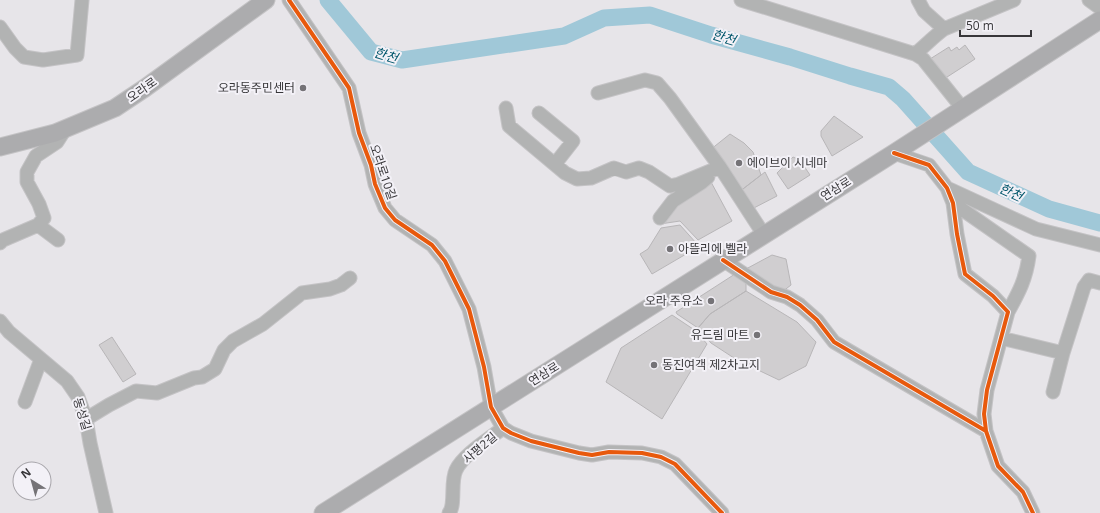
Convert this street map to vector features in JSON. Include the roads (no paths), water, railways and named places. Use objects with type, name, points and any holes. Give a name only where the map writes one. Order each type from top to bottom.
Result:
[{"type":"main road","name":"오라로","points":[[0,147],[55,133],[115,108],[266,0]]},
{"type":"main road","points":[[961,110],[1100,20]]},
{"type":"main road","name":"연삼로","points":[[323,513],[961,110]]},
{"type":"street","points":[[0,27],[24,58],[43,60],[77,55],[82,0]]},
{"type":"street","name":"오라로10길","points":[[289,0],[349,88],[359,133],[371,165],[375,184],[385,208],[395,220],[432,245],[445,261],[466,302],[484,367],[491,407],[503,428]]},
{"type":"street","points":[[741,0],[916,54],[923,59],[961,110]]},
{"type":"street","points":[[918,0],[924,11],[944,29]]},
{"type":"street","points":[[916,54],[933,37],[944,29],[1014,0]]},
{"type":"street","points":[[1089,0],[1100,8]]},
{"type":"street","points":[[598,93],[645,80],[657,83],[670,98],[720,167],[764,235]]},
{"type":"street","points":[[506,108],[510,126],[565,173],[577,179],[591,178],[614,168],[626,172],[639,168],[649,172],[670,186],[679,184],[720,167]]},
{"type":"street","points":[[539,113],[573,141],[555,164]]},
{"type":"street","points":[[0,243],[3,240],[38,225],[44,218],[39,204],[27,182],[28,172],[36,156],[57,142],[66,128]]},
{"type":"street","points":[[901,148],[928,165],[947,188],[953,203],[957,234],[965,274],[993,296],[1008,312]]},
{"type":"street","points":[[660,218],[673,201],[701,183],[720,167]]},
{"type":"street","points":[[947,188],[1036,229],[1100,245]]},
{"type":"street","points":[[953,203],[1029,256],[1027,271],[1020,289],[1008,312],[987,390],[984,414],[986,431],[998,466],[1023,492],[1031,512]]},
{"type":"street","points":[[38,225],[58,240]]},
{"type":"street","points":[[723,260],[771,292],[787,297],[800,305],[817,320],[834,342],[986,431]]},
{"type":"street","points":[[86,419],[136,391],[157,393],[194,378],[202,377],[215,369],[224,350],[233,341],[264,324],[302,293],[330,289],[341,285],[350,278]]},
{"type":"street","points":[[1053,392],[1063,353],[1084,287],[1089,280],[1100,283]]},
{"type":"street","name":"동성길","points":[[0,321],[9,332],[68,381],[78,396],[86,419],[101,511]]},
{"type":"street","points":[[1001,338],[1063,353]]},
{"type":"street","points":[[26,402],[41,359]]},
{"type":"street","points":[[503,428],[531,441],[579,453],[592,455],[609,452],[642,453],[661,457],[675,464],[722,513]]},
{"type":"street","name":"사평2길","points":[[449,513],[452,509],[452,486],[455,470],[466,457],[503,428]]},
{"type":"waterway","name":"한천","points":[[328,0],[371,52],[402,60],[564,36],[604,18],[650,15],[711,35],[889,87],[903,99],[968,172],[1049,209],[1100,223]]},
{"type":"place","name":"오라동주민센터","points":[[303,88]]},
{"type":"place","name":"에이브이 시네마","points":[[739,163]]},
{"type":"place","name":"아뜰리에 벨라","points":[[670,249]]},
{"type":"place","name":"오라 주유소","points":[[711,301]]},
{"type":"place","name":"유드림 마트","points":[[757,335]]},
{"type":"place","name":"동진여객 제2차고지","points":[[654,365]]}]
